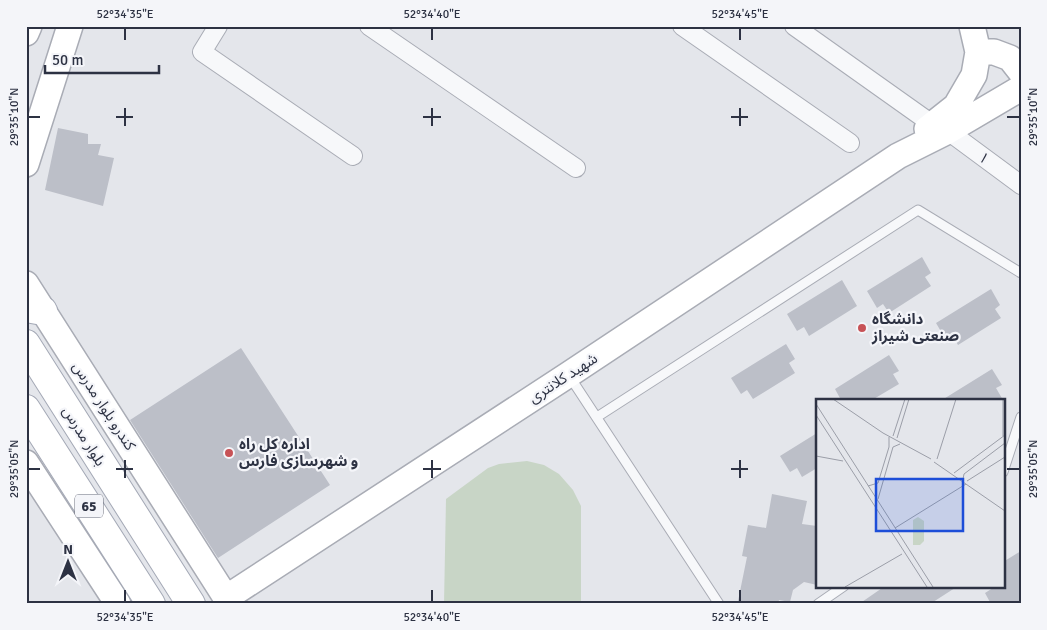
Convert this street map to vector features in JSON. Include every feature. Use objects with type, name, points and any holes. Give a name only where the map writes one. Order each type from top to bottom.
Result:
[{"type":"main road","name":"بلوار مدرس","points":[[26,344],[191,604]]},
{"type":"main road","name":"65","points":[[26,409],[151,604]]},
{"type":"street","points":[[26,33],[29,26]]},
{"type":"street","points":[[26,164],[70,26]]},
{"type":"street","points":[[218,26],[202,52],[353,156]]},
{"type":"street","points":[[369,26],[576,168]]},
{"type":"street","points":[[682,26],[850,143]]},
{"type":"street","name":"۱","points":[[794,26],[1021,185]]},
{"type":"street","points":[[940,128],[956,106],[974,75],[978,52],[972,26]]},
{"type":"street","points":[[978,52],[994,52],[1010,58],[1021,72]]},
{"type":"street","points":[[26,97],[40,94],[51,88]]},
{"type":"street","points":[[940,128],[1021,88]]},
{"type":"street","name":"شهید کلانتری","points":[[228,601],[940,128]]},
{"type":"street","name":"کندرو بلوار مدرس","points":[[26,284],[35,310],[228,601]]},
{"type":"street","points":[[26,463],[118,604]]},
{"type":"lane","points":[[596,418],[918,210],[1021,273]]},
{"type":"lane","points":[[568,375],[719,604]]},
{"type":"lane","points":[[1004,469],[1021,417]]},
{"type":"lane","points":[[818,604],[841,588]]},
{"type":"green space","points":[[527,461],[544,465],[559,474],[573,490],[581,506],[581,604],[444,604],[446,499],[488,468],[499,464]]},
{"type":"building","points":[[58,128],[88,134],[88,144],[101,144],[98,155],[114,158],[103,206],[45,190]]},
{"type":"building","points":[[922,257],[931,273],[925,277],[931,286],[889,313],[883,304],[877,308],[867,291]]},
{"type":"building","points":[[842,280],[857,306],[809,336],[804,327],[797,331],[787,314]]},
{"type":"building","points":[[991,289],[1000,305],[995,309],[1001,318],[958,345],[953,336],[946,340],[936,323]]},
{"type":"building","points":[[786,344],[795,359],[789,363],[795,373],[753,399],[747,390],[741,394],[731,378]]},
{"type":"building","name":"اداره کل راه و شهرسازی فارس","points":[[241,348],[330,485],[218,558],[130,420]]},
{"type":"building","points":[[889,355],[899,371],[893,374],[899,384],[874,399],[840,399],[835,389]]},
{"type":"building","points":[[992,369],[1002,385],[996,388],[1002,399],[944,399]]},
{"type":"building","points":[[816,434],[816,469],[802,477],[797,468],[790,472],[780,456]]},
{"type":"building","points":[[772,494],[807,501],[802,524],[816,526],[816,585],[804,582],[793,590],[790,602],[779,600],[778,604],[754,604],[738,601],[747,557],[742,556],[748,525],[766,528]]},
{"type":"building","points":[[1021,551],[1021,604],[991,604],[985,593],[993,588],[1004,588],[1004,561]]},
{"type":"building","points":[[882,588],[955,588],[930,604],[859,604]]},
{"type":"place","name":"دانشگاه صنعتی شیراز","points":[[862,328]]},
{"type":"place","name":"اداره کل راه و شهرسازی فارس","points":[[229,453]]}]
